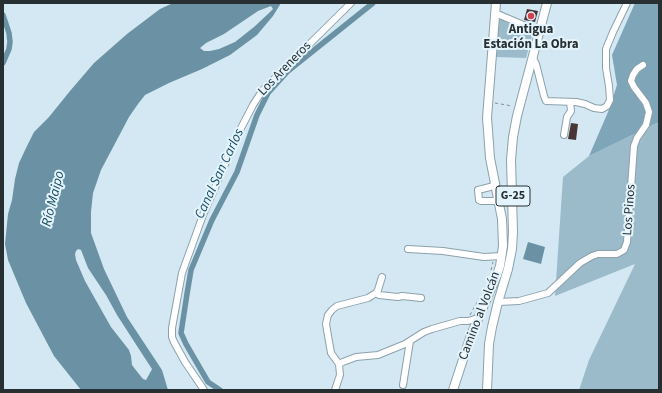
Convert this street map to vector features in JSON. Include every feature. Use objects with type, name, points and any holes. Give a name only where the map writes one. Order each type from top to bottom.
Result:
[{"type":"main road","name":"Camino al Volcán","points":[[453,390],[468,343],[494,285],[497,275],[498,256],[503,241],[503,228],[499,202],[488,144],[488,118],[496,3]]},
{"type":"main road","name":"Camino al Volcán","points":[[487,390],[490,335],[507,274],[512,249],[513,232],[511,171],[515,126],[547,3]]},
{"type":"street","name":"Los Areneros","points":[[204,390],[185,362],[172,337],[172,328],[182,273],[203,215],[252,105],[262,91],[351,3]]},
{"type":"street","points":[[533,58],[538,69],[546,102],[576,102],[602,109],[607,106],[610,100],[606,68],[606,49],[627,3]]},
{"type":"street","points":[[495,12],[540,32]]},
{"type":"street","name":"Los Pinos","points":[[498,302],[519,301],[548,293],[580,263],[592,256],[598,254],[616,254],[624,250],[627,242],[634,146],[637,138],[646,125],[649,112],[646,102],[631,81],[637,69],[644,65]]},
{"type":"street","points":[[564,135],[571,111],[570,102]]},
{"type":"street","points":[[495,185],[479,189],[479,200],[499,202]]},
{"type":"street","points":[[408,249],[498,256]]},
{"type":"street","points":[[335,390],[340,375],[339,364],[331,353],[326,324],[328,315],[337,306],[368,298],[376,293],[382,277]]},
{"type":"street","points":[[376,293],[379,295],[422,298]]},
{"type":"street","points":[[339,364],[356,357],[378,355],[410,341],[432,329],[460,321],[468,321],[478,318]]},
{"type":"street","points":[[403,384],[410,341]]},
{"type":"path","points":[[489,102],[520,107]]},
{"type":"path","points":[[490,275],[498,256]]},
{"type":"path","points":[[468,321],[470,314],[481,294]]},
{"type":"shaded area","points":[[635,3],[659,3],[659,122],[589,156],[608,112],[617,85],[612,55]]},
{"type":"shaded area","points":[[499,17],[533,32],[526,58],[496,57]]},
{"type":"shaded area","points":[[659,122],[659,390],[579,390],[589,360],[635,264],[555,296],[563,177],[589,156]]},
{"type":"water","name":"Río Maipo","points":[[173,3],[281,3],[273,16],[257,35],[230,55],[145,95],[129,117],[101,170],[93,193],[91,233],[104,269],[127,317],[162,370],[168,390],[81,390],[54,356],[26,303],[8,260],[5,244],[8,214],[15,179],[19,163],[34,132],[49,117],[94,63],[127,34],[160,9]],"holes":[[[271,6],[273,9],[235,42],[210,51],[204,51],[200,48],[258,11]],[[78,249],[81,250],[88,268],[152,369],[146,380],[143,379],[132,365],[129,350],[111,327],[85,281],[76,260],[75,254]]]},
{"type":"water","points":[[528,242],[545,247],[541,264],[523,259]]},
{"type":"building","name":"Antigua Estación La Obra","points":[[527,9],[538,11],[535,22],[524,20]]},
{"type":"building","points":[[571,123],[578,124],[576,140],[568,139]]},
{"type":"waterway","name":"Canal San Carlos","points":[[220,390],[208,382],[181,333],[191,270],[212,220],[237,172],[257,115],[268,93],[288,71],[373,3]]},
{"type":"waterway","points":[[3,15],[9,33],[10,42],[9,49],[3,63]]},
{"type":"place","name":"Antigua Estación La Obra","points":[[531,16]]}]
